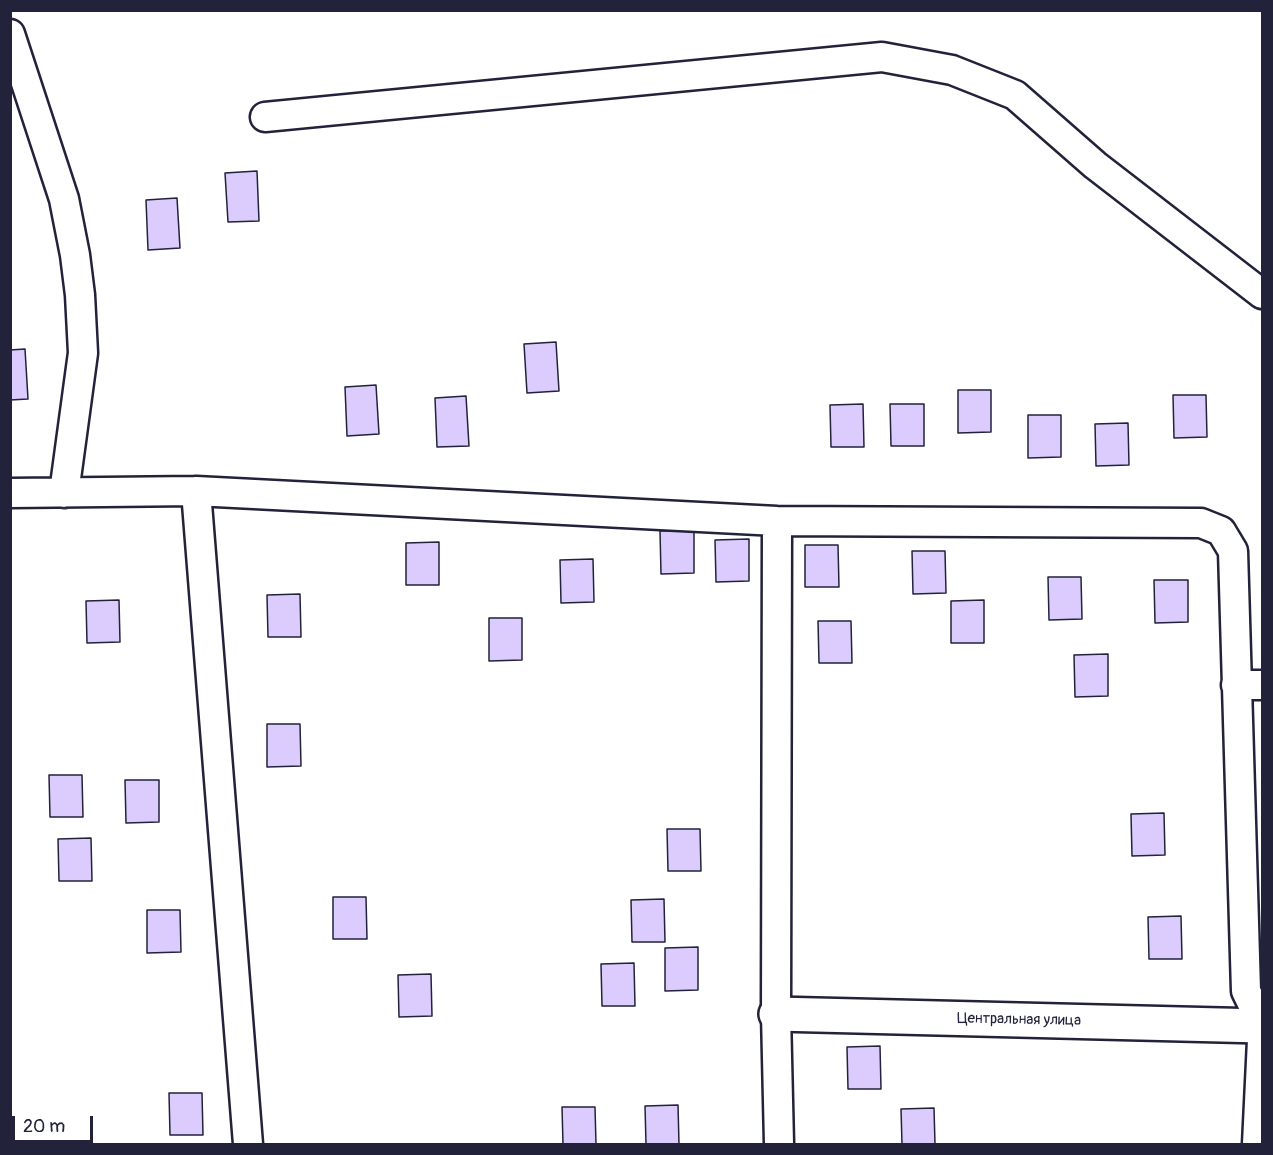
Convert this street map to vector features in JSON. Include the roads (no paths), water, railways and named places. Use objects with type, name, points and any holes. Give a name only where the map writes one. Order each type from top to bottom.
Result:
[{"type":"street","points":[[10,34],[64,199],[80,295],[83,353],[64,492]]},
{"type":"street","points":[[265,117],[882,57],[929,65],[952,70],[1015,95],[1095,165],[1263,294]]},
{"type":"street","points":[[196,491],[248,1144]]},
{"type":"street","points":[[10,493],[196,491],[777,521],[1201,524],[1221,531],[1233,550],[1249,685],[1246,991],[1263,1025]]},
{"type":"street","points":[[777,521],[776,1014],[779,1144]]},
{"type":"street","name":"Центральная улица","points":[[776,1014],[1263,1025]]},
{"type":"street","points":[[1257,1144],[1263,1040]]}]
